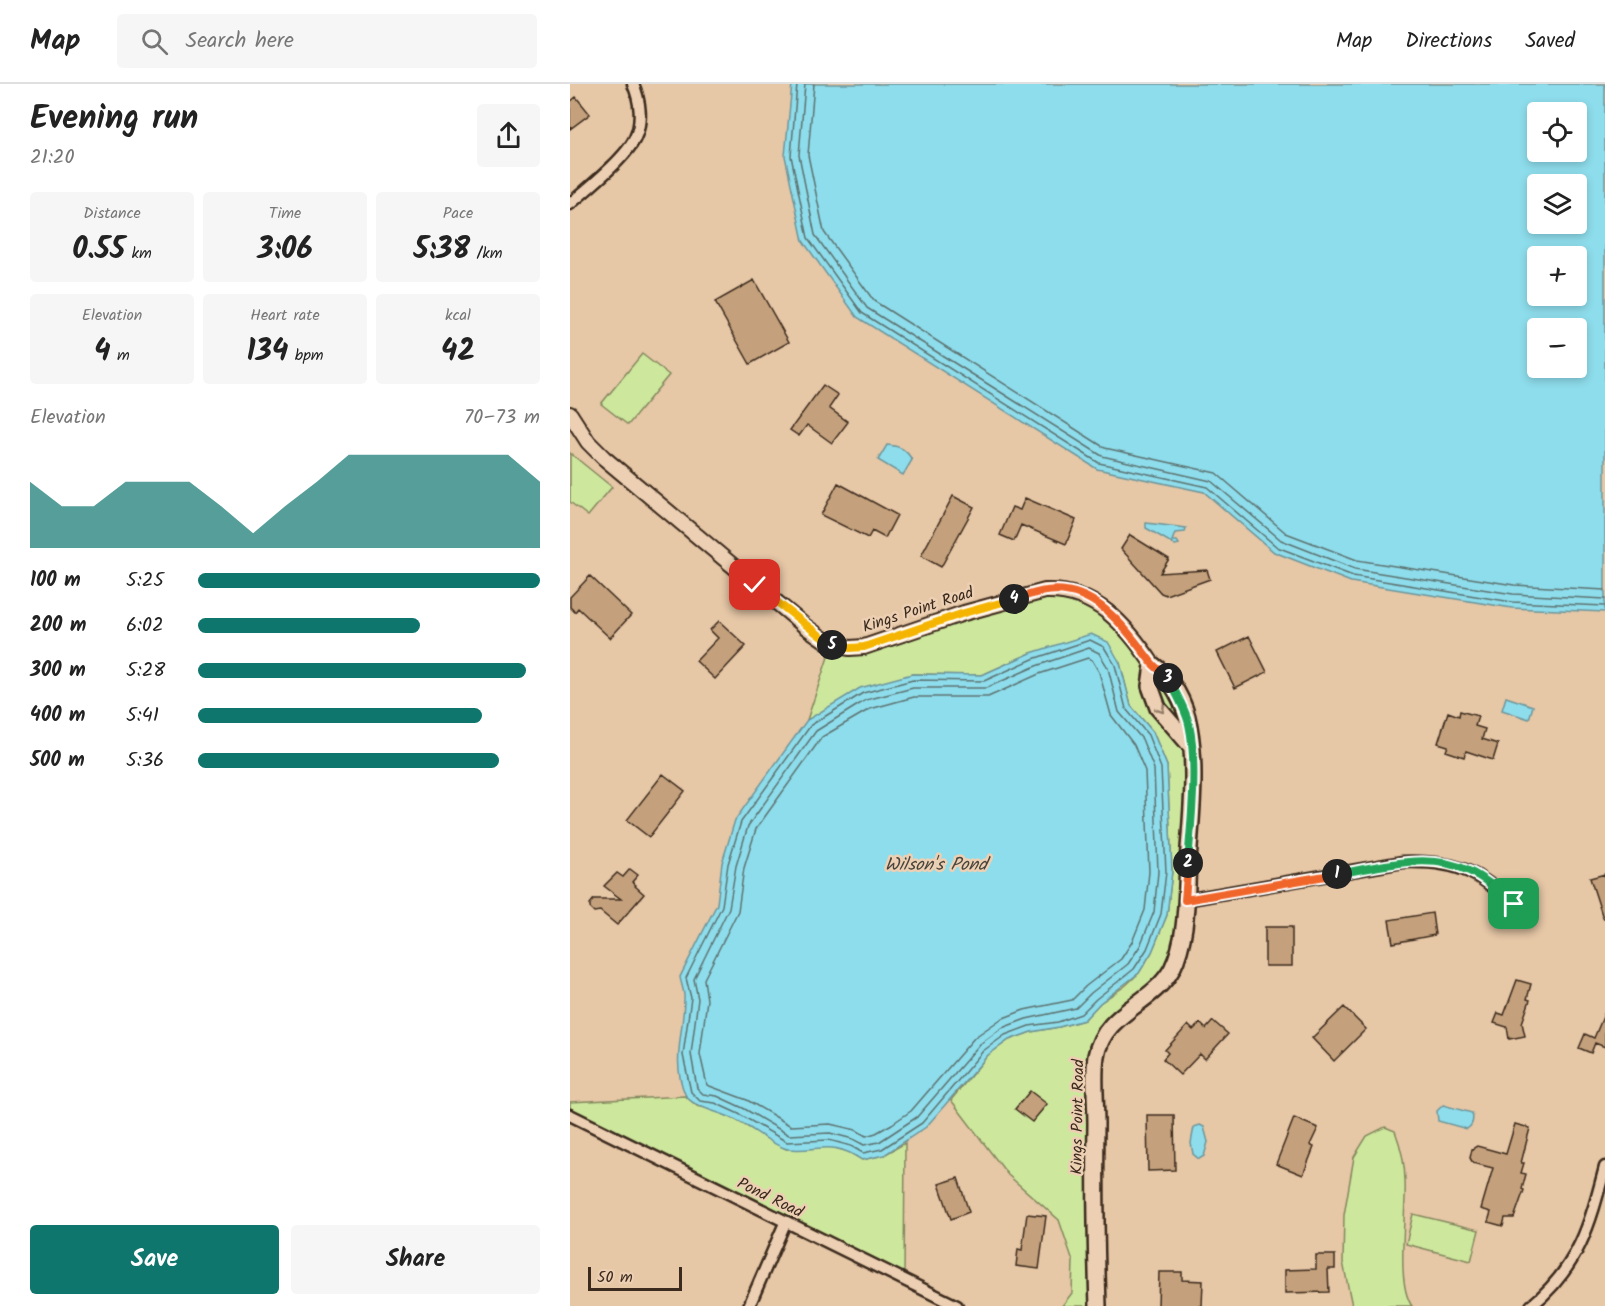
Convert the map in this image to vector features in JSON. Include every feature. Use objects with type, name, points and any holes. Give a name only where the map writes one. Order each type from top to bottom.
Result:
[{"type":"main road","name":"Kings Point Road","points":[[1098,1306],[1095,1211],[1096,1056],[1112,1024],[1123,1012],[1161,983],[1172,968],[1182,938],[1194,778],[1189,725],[1179,696],[1165,673],[1153,665]]},
{"type":"main road","points":[[1153,665],[1150,686],[1158,708],[1191,746]]},
{"type":"street","points":[[570,204],[626,152],[636,138],[640,122],[640,105],[633,84]]},
{"type":"street","name":"Kings Point Road","points":[[570,414],[588,442],[604,458],[755,585],[832,645],[850,648],[864,647],[964,613],[1046,591],[1059,590],[1080,595],[1106,609],[1140,646],[1153,665]]},
{"type":"street","points":[[1185,900],[1403,862],[1434,861],[1471,871],[1494,886],[1525,914]]},
{"type":"street","name":"Pond Road","points":[[570,1115],[957,1306]]},
{"type":"street","points":[[1531,1306],[1563,1273],[1584,1240],[1605,1167]]},
{"type":"street","points":[[749,1306],[785,1223]]},
{"type":"green space","points":[[642,354],[669,375],[628,425],[601,404]]},
{"type":"green space","points":[[570,453],[612,487],[588,516],[570,502]]},
{"type":"green space","points":[[1045,591],[1094,601],[1179,696],[1194,778],[1172,968],[1101,1044],[1098,1306],[1062,1306],[1072,1293],[1073,1261],[1059,1220],[1008,1175],[951,1100],[988,1055],[1009,1040],[1031,1032],[1084,1020],[1100,1003],[1125,986],[1139,973],[1152,952],[1167,915],[1172,871],[1167,766],[1153,732],[1131,706],[1120,663],[1031,653],[982,675],[912,674],[807,720],[832,645],[850,648]]},
{"type":"green space","points":[[685,1096],[697,1106],[712,1109],[736,1120],[786,1149],[828,1146],[849,1152],[862,1160],[884,1155],[905,1143],[904,1280],[570,1115],[570,1102]]},
{"type":"green space","points":[[1385,1127],[1395,1131],[1401,1149],[1405,1175],[1403,1265],[1407,1295],[1412,1306],[1352,1306],[1343,1262],[1344,1215],[1354,1157],[1367,1136]]},
{"type":"green space","points":[[1413,1214],[1479,1230],[1471,1261],[1406,1244]]},
{"type":"water","points":[[792,84],[1605,84],[1605,612],[1512,608],[1351,582],[1274,552],[1204,492],[1097,469],[857,317],[803,241],[785,156]]},
{"type":"water","points":[[887,445],[902,449],[912,460],[903,475],[878,460]]},
{"type":"water","points":[[1146,523],[1186,528],[1185,532],[1175,533],[1172,541],[1177,541],[1179,544],[1175,545],[1146,528]]},
{"type":"water","name":"Wilson's Pond","points":[[1091,634],[1108,642],[1120,663],[1131,706],[1153,732],[1167,766],[1172,871],[1167,915],[1152,952],[1139,973],[1100,1003],[1084,1020],[1031,1032],[1009,1040],[988,1055],[926,1127],[884,1155],[862,1160],[833,1148],[788,1149],[769,1141],[730,1117],[688,1099],[679,1070],[684,996],[680,977],[717,904],[722,863],[735,820],[807,720],[860,688],[912,674],[982,675],[1031,653]]},
{"type":"water","points":[[1506,697],[1533,706],[1529,719],[1502,710]]},
{"type":"water","points":[[1443,1105],[1472,1113],[1471,1126],[1467,1129],[1438,1121],[1437,1111]]},
{"type":"water","points":[[1200,1125],[1204,1127],[1208,1142],[1204,1156],[1199,1159],[1193,1154],[1191,1143],[1194,1127]]},
{"type":"building","points":[[576,97],[590,114],[570,129],[570,102]]},
{"type":"building","points":[[754,280],[789,342],[750,364],[715,302]]},
{"type":"building","points":[[823,385],[838,395],[829,408],[848,422],[832,443],[807,425],[799,436],[790,430]]},
{"type":"building","points":[[838,483],[897,515],[885,538],[872,531],[868,538],[821,515]]},
{"type":"building","points":[[953,496],[974,507],[941,567],[921,556]]},
{"type":"building","points":[[1025,498],[1076,520],[1066,544],[1021,525],[1014,541],[1000,535],[1012,507],[1020,510]]},
{"type":"building","points":[[1130,535],[1169,559],[1160,573],[1207,570],[1210,579],[1166,595],[1161,593],[1121,549]]},
{"type":"building","points":[[590,576],[631,615],[610,638],[578,608],[575,612],[570,607],[570,597]]},
{"type":"building","points":[[719,621],[746,646],[715,679],[696,661],[718,638],[710,630]]},
{"type":"building","points":[[1249,636],[1267,672],[1235,688],[1217,652]]},
{"type":"building","points":[[1460,711],[1478,716],[1475,726],[1485,729],[1482,739],[1498,744],[1493,760],[1466,751],[1464,757],[1446,751],[1448,746],[1438,743],[1448,712],[1459,716]]},
{"type":"building","points":[[663,774],[685,791],[649,837],[627,820]]},
{"type":"building","points":[[630,869],[638,875],[632,882],[644,894],[617,925],[600,911],[594,912],[590,904],[594,899],[621,899],[604,886],[617,873],[623,877]]},
{"type":"building","points":[[1605,874],[1605,918],[1603,918],[1590,878]]},
{"type":"building","points":[[1432,913],[1435,935],[1393,943],[1389,920]]},
{"type":"building","points":[[1265,927],[1292,927],[1292,966],[1265,966]]},
{"type":"building","points":[[1517,980],[1531,984],[1527,999],[1530,1000],[1522,1023],[1525,1036],[1509,1039],[1507,1027],[1494,1023],[1498,1013],[1504,1015]]},
{"type":"building","points":[[1344,1007],[1366,1029],[1334,1061],[1312,1038]]},
{"type":"building","points":[[1605,1012],[1605,1047],[1595,1043],[1591,1053],[1579,1048],[1585,1034],[1594,1038]]},
{"type":"building","points":[[1213,1021],[1228,1034],[1205,1059],[1200,1054],[1180,1075],[1163,1059],[1168,1053],[1165,1050],[1188,1025],[1193,1030],[1200,1023],[1206,1029]]},
{"type":"building","points":[[1030,1091],[1047,1104],[1032,1122],[1015,1109]]},
{"type":"building","points":[[1147,1115],[1174,1115],[1175,1170],[1148,1171]]},
{"type":"building","points":[[1294,1118],[1318,1128],[1310,1145],[1314,1147],[1303,1175],[1276,1164]]},
{"type":"building","points":[[1515,1124],[1530,1128],[1521,1163],[1524,1163],[1521,1173],[1526,1174],[1522,1189],[1524,1190],[1514,1218],[1505,1218],[1503,1226],[1488,1222],[1491,1212],[1481,1209],[1493,1168],[1473,1163],[1470,1158],[1472,1149],[1477,1146],[1506,1154]]},
{"type":"building","points":[[958,1178],[969,1212],[951,1219],[939,1184]]},
{"type":"building","points":[[1027,1214],[1046,1216],[1039,1269],[1016,1266],[1018,1249],[1022,1250]]},
{"type":"building","points":[[1316,1255],[1335,1255],[1335,1269],[1328,1269],[1329,1292],[1285,1293],[1285,1270],[1316,1269]]},
{"type":"building","points":[[1159,1272],[1182,1272],[1182,1280],[1203,1281],[1202,1306],[1158,1306]]},
{"type":"route","points":[[755,585],[832,645],[850,648],[864,647],[964,613],[1046,591],[1059,590],[1080,595],[1106,609],[1140,646],[1153,665],[1165,673],[1179,696],[1189,725],[1194,778],[1185,900],[1403,862],[1434,861],[1471,871],[1494,886],[1514,904]]}]
